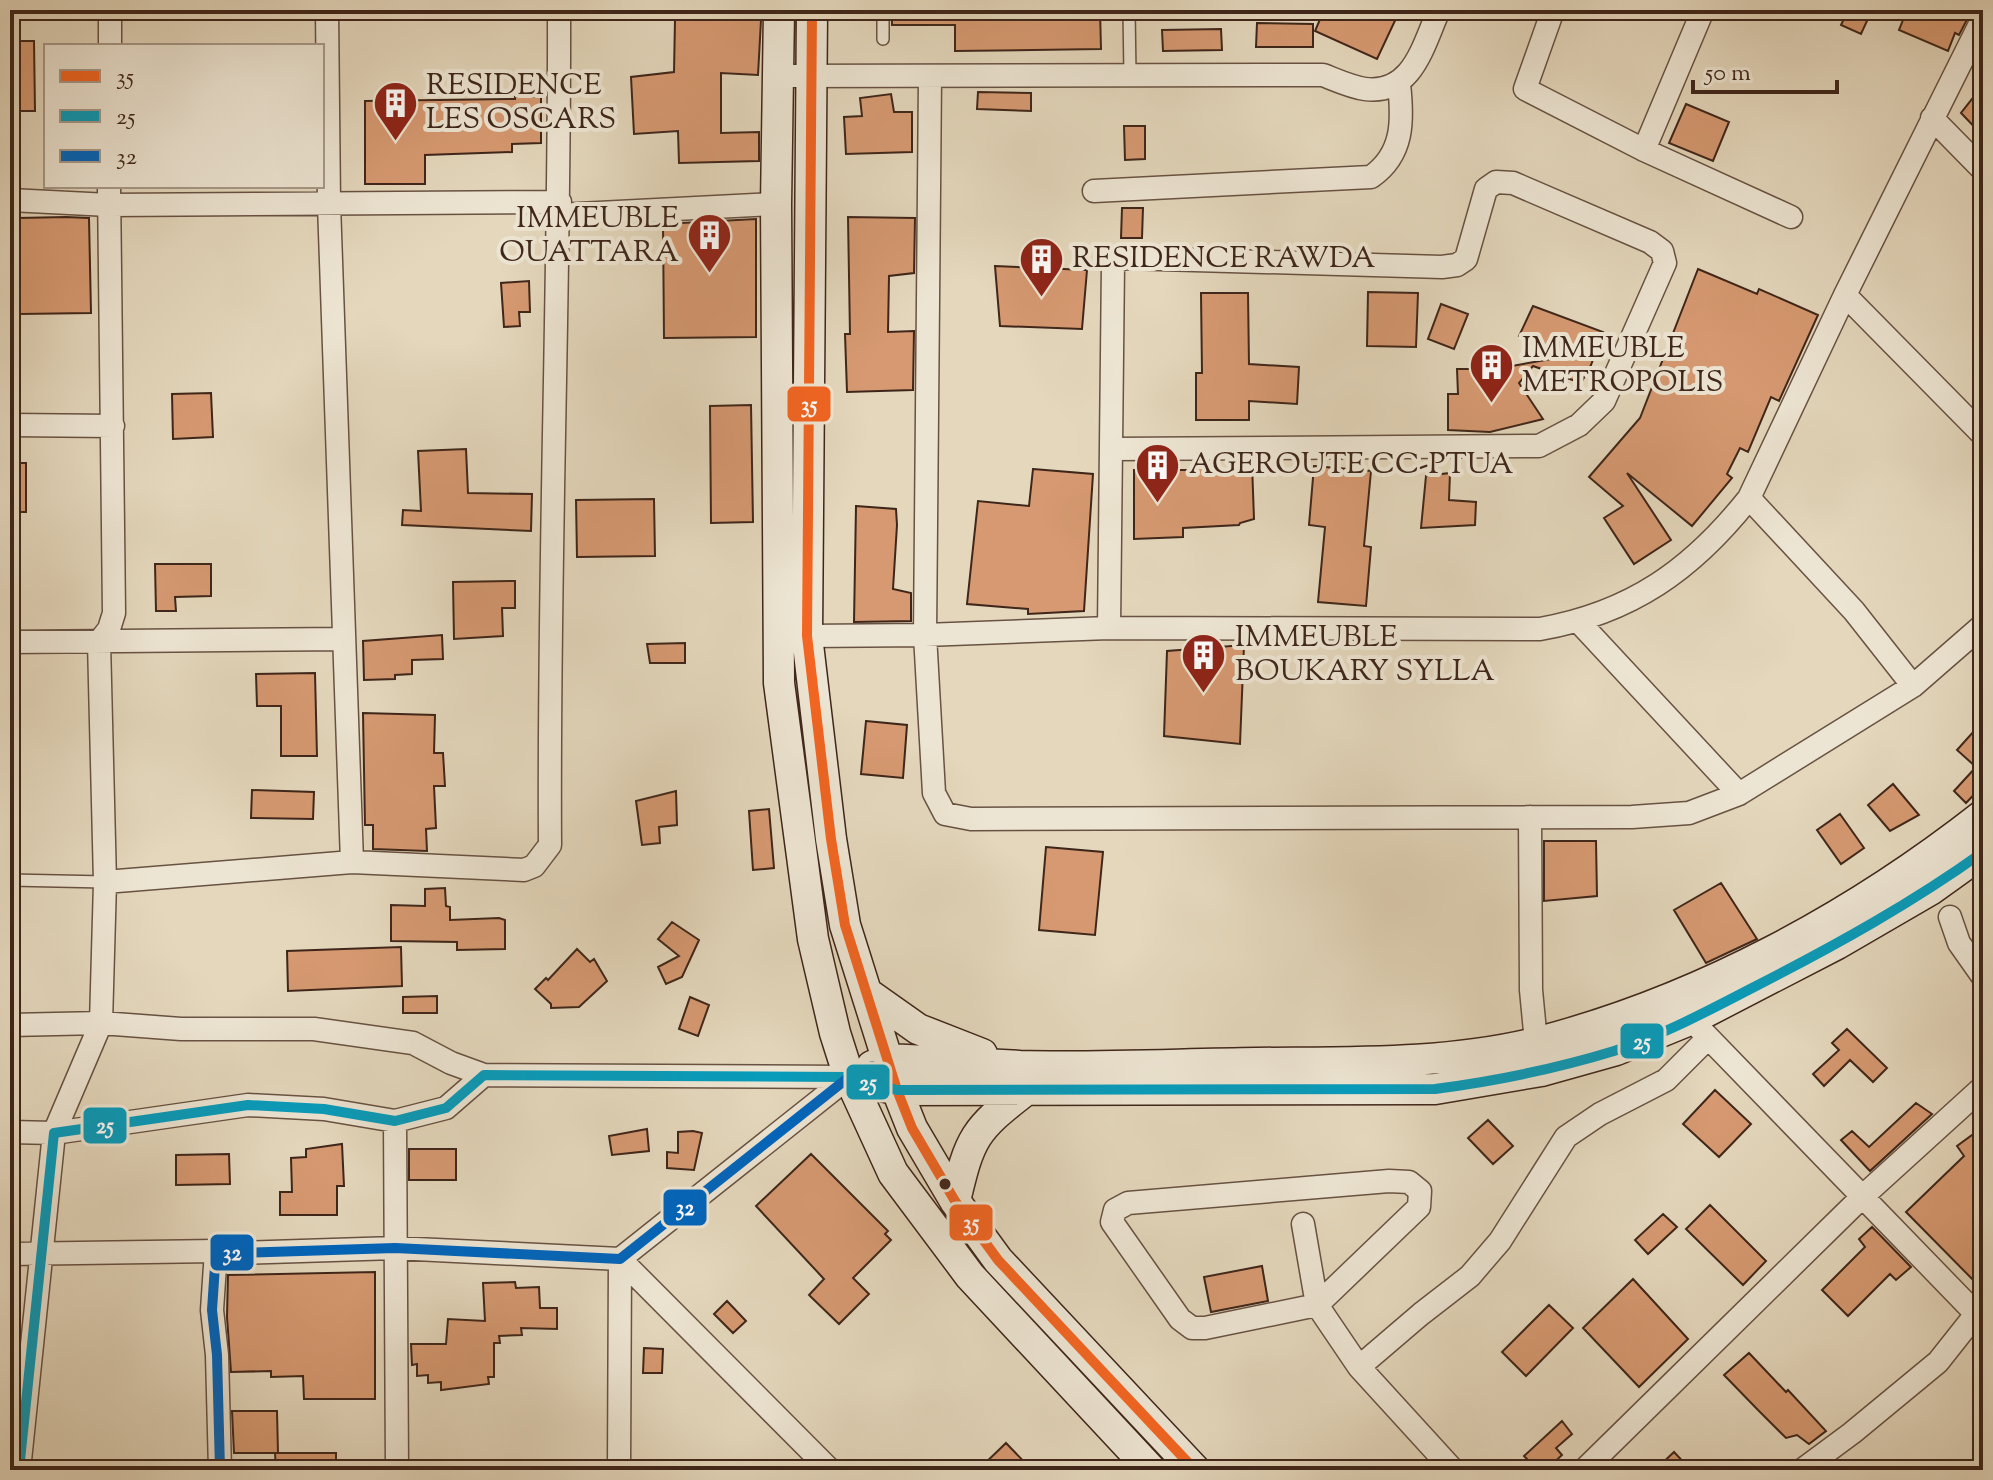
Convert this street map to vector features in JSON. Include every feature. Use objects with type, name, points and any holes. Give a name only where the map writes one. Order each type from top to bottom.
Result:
[{"type":"main road","points":[[779,10],[776,204],[779,683],[813,939],[835,1033],[849,1077],[893,1173],[970,1276],[1151,1470]]},
{"type":"main road","points":[[812,10],[807,636],[831,839],[845,925],[912,1128],[955,1201],[998,1260],[1195,1470]]},
{"type":"main road","points":[[849,1077],[897,1090],[1024,1078],[1399,1062],[1536,1042],[1680,994],[1815,929],[1922,861],[1983,815]]},
{"type":"main road","points":[[849,1077],[888,1059],[1024,1078],[1435,1089],[1486,1082],[1700,1029],[1930,890],[1983,852]]},
{"type":"main road","points":[[867,993],[918,1029],[1024,1078]]},
{"type":"main road","points":[[955,1201],[966,1155],[975,1135],[1024,1078]]},
{"type":"street","points":[[110,10],[110,44]]},
{"type":"street","points":[[327,10],[329,204],[352,862]]},
{"type":"street","points":[[105,882],[352,862],[524,870],[534,866],[550,845],[549,649],[560,208],[559,10]]},
{"type":"street","points":[[779,76],[1323,75],[1363,89],[1382,89],[1399,84],[1412,68],[1439,10]]},
{"type":"street","points":[[1553,10],[1525,89],[1644,150],[1791,217]]},
{"type":"street","points":[[1644,150],[1703,10]]},
{"type":"street","points":[[807,636],[1109,628],[1540,629],[1579,622],[1651,590],[1726,527],[1749,498],[1845,295],[1983,18]]},
{"type":"street","points":[[930,77],[925,635],[934,793],[945,814],[971,819],[1632,817],[1689,813],[1739,794],[1913,686],[1983,625]]},
{"type":"street","points":[[1094,191],[1371,177],[1380,170],[1398,143],[1402,114],[1399,84]]},
{"type":"street","points":[[1932,118],[1983,170]]},
{"type":"street","points":[[1109,628],[1113,263],[1125,258],[1457,265],[1466,259],[1486,189],[1496,182],[1513,183],[1650,242],[1662,251],[1665,263],[1604,401],[1579,425],[1539,446],[1113,449]]},
{"type":"street","points":[[19,1470],[54,1133],[101,1023],[105,882],[99,642],[109,629],[114,613],[109,195]]},
{"type":"street","points":[[10,200],[109,195],[329,204],[560,208],[776,204]]},
{"type":"street","points":[[1845,295],[1983,435]]},
{"type":"street","points":[[10,425],[113,426]]},
{"type":"street","points":[[1749,498],[1854,611],[1913,686]]},
{"type":"street","points":[[1579,622],[1739,794]]},
{"type":"street","points":[[10,642],[344,639]]},
{"type":"street","points":[[1530,817],[1531,990],[1536,1042]]},
{"type":"street","points":[[1950,917],[1959,943],[1983,977]]},
{"type":"street","points":[[10,1025],[101,1023],[181,1029],[314,1029],[413,1043],[451,1063],[484,1075],[849,1077]]},
{"type":"street","points":[[1359,1367],[1470,1276],[1500,1241],[1566,1137],[1600,1114],[1666,1080],[1700,1029],[1980,1317],[1938,1362],[1802,1470]]},
{"type":"street","points":[[10,1132],[54,1133],[248,1105],[324,1109],[395,1121],[446,1108],[484,1075]]},
{"type":"street","points":[[10,1254],[240,1253],[395,1248],[620,1259],[849,1077]]},
{"type":"street","points":[[1584,1470],[1862,1197],[1983,1087]]},
{"type":"street","points":[[395,1121],[397,1470]]},
{"type":"street","points":[[1389,1181],[1409,1182],[1420,1191],[1419,1207],[1317,1305],[1192,1328],[1180,1319],[1112,1222],[1115,1210],[1128,1203],[1389,1181]]},
{"type":"street","points":[[1303,1224],[1317,1305],[1359,1367],[1453,1470]]},
{"type":"street","points":[[216,1251],[212,1310],[217,1355],[220,1470]]},
{"type":"street","points":[[619,1470],[620,1259]]},
{"type":"street","points":[[620,1259],[830,1470]]},
{"type":"lane","points":[[883,10],[883,39]]},
{"type":"lane","points":[[1129,10],[1130,75]]},
{"type":"lane","points":[[10,880],[105,882]]},
{"type":"building","points":[[694,10],[712,10],[712,17],[761,20],[758,75],[721,73],[721,133],[759,132],[759,161],[679,163],[678,131],[634,134],[631,77],[674,72],[675,20],[695,20]]},
{"type":"building","points":[[892,10],[1100,10],[1101,49],[955,51],[955,25],[892,25]]},
{"type":"building","points":[[1324,10],[1400,10],[1377,59],[1315,31]]},
{"type":"building","points":[[1848,10],[1872,10],[1861,34],[1841,25]]},
{"type":"building","points":[[1907,10],[1972,10],[1959,35],[1955,33],[1948,51],[1899,30]]},
{"type":"building","points":[[1257,23],[1313,24],[1313,47],[1256,47]]},
{"type":"building","points":[[1221,29],[1222,50],[1163,51],[1162,30]]},
{"type":"building","points":[[10,41],[34,41],[35,111],[10,111]]},
{"type":"building","points":[[1983,85],[1983,136],[1961,113]]},
{"type":"building","points":[[978,92],[1031,93],[1031,111],[977,109]]},
{"type":"building","points":[[891,94],[894,112],[912,112],[912,152],[846,154],[844,117],[862,116],[860,98]]},
{"type":"building","points":[[541,97],[541,143],[512,144],[512,152],[425,155],[425,184],[365,184],[365,101]]},
{"type":"building","points":[[1686,104],[1729,122],[1713,161],[1669,143]]},
{"type":"building","points":[[1124,126],[1145,126],[1145,159],[1125,160]]},
{"type":"building","points":[[1122,208],[1143,208],[1142,238],[1121,238]]},
{"type":"building","points":[[848,217],[915,218],[914,273],[889,276],[888,332],[914,331],[913,390],[847,392],[845,334],[850,334]]},
{"type":"building","points":[[18,218],[89,218],[91,313],[20,314]]},
{"type":"building","name":"IMMEUBLE OUATTARA","points":[[756,219],[756,337],[664,338],[663,224]]},
{"type":"building","name":"RESIDENCE RAWDA","points":[[995,266],[1087,270],[1082,329],[1000,326]]},
{"type":"building","points":[[1698,269],[1757,294],[1759,289],[1818,315],[1779,401],[1771,397],[1748,452],[1740,448],[1727,474],[1732,478],[1692,526],[1627,473],[1671,540],[1634,564],[1604,518],[1623,506],[1589,477],[1640,418]]},
{"type":"building","points":[[529,281],[530,312],[519,312],[520,326],[504,327],[501,283]]},
{"type":"building","points":[[1368,292],[1418,293],[1416,347],[1367,346]]},
{"type":"building","points":[[1201,293],[1248,293],[1249,364],[1299,367],[1297,404],[1249,401],[1249,420],[1196,420],[1196,373],[1202,373]]},
{"type":"building","points":[[1441,304],[1468,314],[1454,349],[1428,339]]},
{"type":"building","points":[[1533,306],[1603,332],[1581,383],[1533,366],[1519,383],[1543,419],[1490,432],[1448,430],[1448,394],[1458,394],[1457,369],[1495,369],[1557,358],[1519,336]]},
{"type":"building","points":[[211,393],[213,437],[173,439],[172,394]]},
{"type":"building","points":[[751,405],[753,522],[711,523],[710,406]]},
{"type":"building","points":[[466,449],[468,493],[532,494],[531,531],[402,525],[403,510],[421,511],[418,451]]},
{"type":"building","points":[[10,463],[26,463],[26,512],[10,512]]},
{"type":"building","points":[[1252,464],[1254,519],[1239,525],[1183,528],[1183,537],[1134,539],[1134,470],[1197,470],[1197,466],[1225,473]]},
{"type":"building","points":[[1314,466],[1371,471],[1364,546],[1371,547],[1366,606],[1318,602],[1325,527],[1309,525]]},
{"type":"building","points":[[1033,469],[1093,474],[1084,611],[1028,614],[1028,609],[967,604],[978,501],[1029,506]]},
{"type":"building","points":[[1450,473],[1449,500],[1476,502],[1475,525],[1421,528],[1426,476]]},
{"type":"building","points":[[654,499],[655,556],[577,557],[576,500]]},
{"type":"building","points":[[856,506],[896,509],[893,589],[911,593],[911,621],[854,622]]},
{"type":"building","points":[[155,564],[211,564],[211,596],[175,597],[176,611],[156,611]]},
{"type":"building","points":[[515,581],[515,608],[502,608],[503,636],[454,639],[453,582]]},
{"type":"building","points":[[442,635],[443,659],[412,660],[412,674],[395,675],[395,679],[364,680],[363,641]]},
{"type":"building","points":[[685,643],[685,663],[650,663],[647,644]]},
{"type":"building","name":"IMMEUBLE BOUKARY SYLLA","points":[[1244,645],[1240,744],[1164,736],[1167,651]]},
{"type":"building","points":[[315,673],[317,756],[281,756],[281,706],[257,706],[256,674]]},
{"type":"building","points":[[363,713],[435,715],[434,753],[443,753],[445,786],[434,786],[436,828],[426,829],[427,851],[373,849],[373,825],[365,825]]},
{"type":"building","points":[[866,721],[907,725],[903,778],[861,774]]},
{"type":"building","points":[[1983,721],[1983,785],[1966,803],[1954,791],[1976,767],[1957,750]]},
{"type":"building","points":[[1893,784],[1919,815],[1890,831],[1868,805]]},
{"type":"building","points":[[252,790],[314,792],[313,819],[251,818]]},
{"type":"building","points":[[676,791],[677,825],[659,827],[660,843],[642,845],[636,801]]},
{"type":"building","points":[[769,809],[774,868],[753,870],[749,811]]},
{"type":"building","points":[[1840,814],[1864,848],[1841,864],[1817,830]]},
{"type":"building","points":[[1544,841],[1596,841],[1597,896],[1544,901]]},
{"type":"building","points":[[1046,847],[1103,852],[1095,935],[1039,930]]},
{"type":"building","points":[[1721,883],[1757,939],[1706,963],[1674,910]]},
{"type":"building","points":[[445,888],[450,920],[505,920],[505,949],[457,950],[457,942],[391,941],[391,905],[425,906],[425,889]]},
{"type":"building","points":[[672,922],[699,940],[682,977],[666,984],[658,967],[679,956],[658,939]]},
{"type":"building","points":[[401,947],[402,986],[288,991],[287,951]]},
{"type":"building","points":[[577,949],[590,962],[594,959],[607,981],[579,1007],[551,1008],[551,1004],[535,989],[546,978],[548,980]]},
{"type":"building","points":[[437,996],[437,1013],[403,1013],[403,997]]},
{"type":"building","points":[[690,997],[709,1005],[698,1036],[679,1029]]},
{"type":"building","points":[[1847,1029],[1887,1068],[1873,1082],[1850,1060],[1824,1086],[1813,1074],[1839,1050],[1832,1043]]},
{"type":"building","points":[[1715,1090],[1751,1124],[1719,1157],[1683,1124]]},
{"type":"building","points":[[1916,1103],[1932,1114],[1870,1171],[1841,1140],[1852,1131],[1869,1147]]},
{"type":"building","points":[[1488,1120],[1513,1146],[1493,1164],[1468,1138]]},
{"type":"building","points":[[1983,1127],[1983,1290],[1906,1212],[1964,1156],[1957,1146]]},
{"type":"building","points":[[647,1129],[649,1151],[612,1155],[609,1136]]},
{"type":"building","points":[[678,1132],[702,1133],[694,1170],[667,1168],[667,1152],[678,1153]]},
{"type":"building","points":[[342,1144],[344,1186],[337,1186],[337,1215],[280,1215],[280,1192],[292,1192],[291,1158],[306,1157],[306,1149]]},
{"type":"building","points":[[409,1149],[456,1149],[456,1180],[409,1180]]},
{"type":"building","points":[[229,1154],[230,1184],[176,1185],[176,1155]]},
{"type":"building","points":[[811,1154],[888,1231],[885,1234],[891,1240],[853,1278],[869,1294],[839,1324],[809,1295],[824,1279],[756,1206]]},
{"type":"building","points":[[1710,1205],[1766,1261],[1743,1285],[1686,1229]]},
{"type":"building","points":[[1663,1214],[1677,1227],[1648,1254],[1635,1240]]},
{"type":"building","points":[[1872,1227],[1911,1267],[1896,1280],[1890,1274],[1848,1316],[1822,1290],[1865,1247],[1859,1239]]},
{"type":"building","points":[[1262,1266],[1268,1301],[1211,1312],[1204,1277]]},
{"type":"building","points":[[375,1272],[375,1399],[304,1399],[303,1376],[271,1377],[271,1371],[231,1372],[228,1275]]},
{"type":"building","points":[[1633,1279],[1688,1339],[1639,1387],[1583,1328]]},
{"type":"building","points":[[515,1282],[516,1288],[539,1287],[540,1308],[557,1308],[557,1329],[521,1328],[522,1335],[499,1336],[500,1343],[494,1343],[494,1377],[488,1377],[489,1384],[441,1390],[441,1382],[428,1383],[428,1375],[417,1376],[417,1364],[412,1365],[411,1344],[446,1344],[448,1319],[485,1321],[483,1283]]},
{"type":"building","points":[[727,1301],[746,1321],[733,1333],[714,1314]]},
{"type":"building","points":[[1549,1305],[1573,1328],[1526,1376],[1502,1352]]},
{"type":"building","points":[[644,1348],[663,1349],[662,1373],[643,1373]]},
{"type":"building","points":[[1749,1353],[1826,1431],[1809,1444],[1797,1435],[1786,1438],[1758,1410],[1724,1375]]},
{"type":"building","points":[[232,1411],[277,1411],[278,1453],[234,1453]]},
{"type":"building","points":[[1562,1421],[1572,1434],[1556,1448],[1562,1455],[1546,1470],[1538,1470],[1524,1456]]},
{"type":"building","points":[[1006,1443],[1032,1470],[978,1470]]},
{"type":"building","points":[[1674,1452],[1691,1470],[1655,1470]]},
{"type":"building","points":[[275,1453],[336,1453],[336,1470],[276,1470]]},
{"type":"transit line","name":"35","points":[[812,10],[807,636],[831,839],[845,925],[912,1128],[955,1201],[998,1260],[1195,1470]]},
{"type":"transit line","name":"25","points":[[19,1470],[54,1133],[248,1105],[324,1109],[395,1121],[446,1108],[484,1075],[849,1077],[897,1090],[1435,1089],[1458,1086],[1570,1063],[1633,1045],[1669,1029],[1845,939],[1929,889],[1983,852]]},
{"type":"transit line","name":"32","points":[[220,1470],[217,1355],[212,1310],[216,1251],[240,1253],[395,1248],[620,1259],[849,1077],[872,1066]]},
{"type":"place","name":"RESIDENCE LES OSCARS","points":[[395,142]]},
{"type":"place","name":"IMMEUBLE OUATTARA","points":[[710,275]]},
{"type":"place","name":"RESIDENCE RAWDA","points":[[1041,298]]},
{"type":"place","name":"IMMEUBLE METROPOLIS","points":[[1491,405]]},
{"type":"place","name":"AGEROUTE CC-PTUA","points":[[1158,504]]},
{"type":"place","name":"IMMEUBLE BOUKARY SYLLA","points":[[1204,694]]}]
